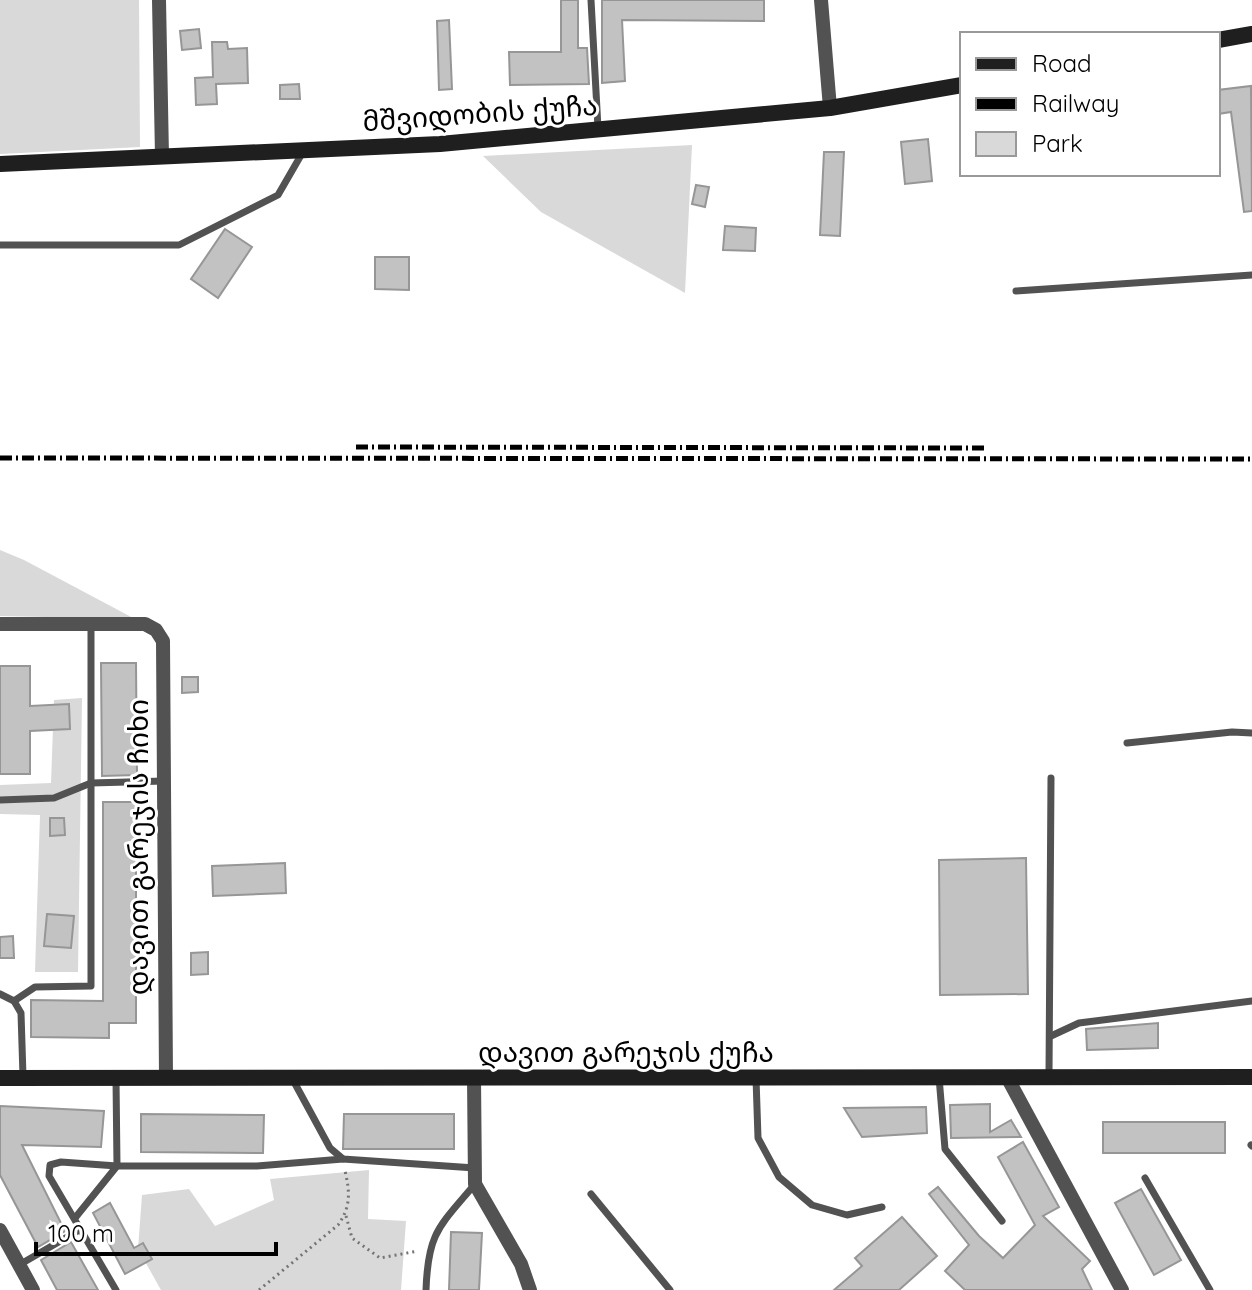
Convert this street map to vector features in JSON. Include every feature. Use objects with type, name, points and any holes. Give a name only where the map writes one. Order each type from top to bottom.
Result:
[{"type":"main road","points":[[1220,40],[1252,34]]},
{"type":"main road","name":"მშვიდობის ქუჩა","points":[[0,164],[440,144],[830,108],[960,85]]},
{"type":"main road","name":"დავით გარეჯის ქუჩა","points":[[0,1078],[1252,1077]]},
{"type":"street","points":[[159,0],[162,156]]},
{"type":"street","points":[[821,0],[830,108]]},
{"type":"street","points":[[0,624],[91,624]]},
{"type":"street","name":"დავით გარეჯის ჩიხი","points":[[91,624],[145,624],[156,630],[163,641],[166,1078]]},
{"type":"street","points":[[1007,1077],[1122,1290]]},
{"type":"street","points":[[474,1078],[475,1184],[521,1264],[530,1290]]},
{"type":"street","points":[[0,1230],[33,1290]]},
{"type":"lane","points":[[591,0],[598,130]]},
{"type":"lane","points":[[0,245],[179,245],[278,195],[304,150]]},
{"type":"lane","points":[[1016,291],[1252,275]]},
{"type":"lane","points":[[14,1001],[35,987],[91,986],[91,624]]},
{"type":"lane","points":[[1127,743],[1232,732],[1252,733]]},
{"type":"lane","points":[[1049,1077],[1051,778]]},
{"type":"lane","points":[[0,800],[54,798],[91,783],[164,781]]},
{"type":"lane","points":[[0,994],[14,1001],[21,1013],[23,1078]]},
{"type":"lane","points":[[1051,1036],[1079,1023],[1252,1001]]},
{"type":"lane","points":[[939,1077],[945,1149],[1002,1221]]},
{"type":"lane","points":[[75,1218],[117,1166],[116,1078]]},
{"type":"lane","points":[[292,1078],[330,1148],[343,1159]]},
{"type":"lane","points":[[756,1078],[758,1138],[779,1177],[812,1205],[847,1215],[882,1207]]},
{"type":"lane","points":[[116,1290],[49,1176],[50,1165],[61,1162],[117,1166],[257,1166],[343,1159],[475,1168]]},
{"type":"lane","points":[[1145,1178],[1210,1290]]},
{"type":"lane","points":[[426,1290],[430,1248],[436,1231],[475,1184]]},
{"type":"lane","points":[[591,1194],[670,1290]]},
{"type":"lane","points":[[19,1265],[81,1229]]},
{"type":"path","points":[[343,1159],[350,1195],[346,1215],[352,1238],[380,1258],[430,1248]]},
{"type":"path","points":[[259,1290],[346,1215]]},
{"type":"green space","points":[[0,0],[139,0],[140,147],[0,154]]},
{"type":"green space","points":[[692,145],[685,293],[541,212],[483,156]]},
{"type":"green space","points":[[0,550],[24,560],[135,619],[0,616]]},
{"type":"green space","points":[[82,698],[78,972],[35,972],[40,815],[0,814],[0,785],[51,783],[54,700]]},
{"type":"green space","points":[[369,1170],[368,1219],[406,1221],[401,1290],[161,1290],[138,1249],[142,1195],[189,1189],[215,1226],[274,1200],[270,1179]]},
{"type":"building","points":[[561,0],[578,0],[578,48],[587,48],[589,84],[510,85],[509,52],[561,52]]},
{"type":"building","points":[[602,0],[764,0],[764,21],[622,20],[625,81],[602,83]]},
{"type":"building","points":[[449,20],[452,89],[439,90],[437,21]]},
{"type":"building","points":[[199,29],[201,48],[182,50],[180,31]]},
{"type":"building","points":[[212,42],[227,42],[228,49],[247,48],[248,83],[216,84],[217,104],[196,105],[195,78],[213,77]]},
{"type":"building","points":[[299,84],[300,99],[280,99],[280,85]]},
{"type":"building","points":[[1251,86],[1252,211],[1244,212],[1231,112],[1220,114],[1220,90]]},
{"type":"building","points":[[928,139],[932,181],[905,184],[901,142]]},
{"type":"building","points":[[824,152],[844,152],[840,236],[820,235]]},
{"type":"building","points":[[696,185],[709,187],[705,207],[692,204]]},
{"type":"building","points":[[725,226],[756,228],[755,251],[723,250]]},
{"type":"building","points":[[225,229],[252,247],[218,298],[191,279]]},
{"type":"building","points":[[375,257],[409,257],[409,290],[375,289]]},
{"type":"building","points":[[101,663],[136,663],[137,775],[102,776]]},
{"type":"building","points":[[0,666],[30,666],[30,706],[69,704],[70,729],[30,731],[30,774],[0,774]]},
{"type":"building","points":[[182,677],[198,677],[198,692],[182,693]]},
{"type":"building","points":[[103,802],[136,802],[136,1023],[109,1023],[109,1038],[31,1037],[31,1000],[103,1001]]},
{"type":"building","points":[[50,818],[64,818],[65,835],[50,836]]},
{"type":"building","points":[[1026,858],[1028,994],[940,995],[939,860]]},
{"type":"building","points":[[285,863],[286,893],[213,896],[212,866]]},
{"type":"building","points":[[47,914],[74,916],[71,948],[44,946]]},
{"type":"building","points":[[13,936],[14,958],[0,958],[0,937]]},
{"type":"building","points":[[208,952],[208,974],[191,975],[191,953]]},
{"type":"building","points":[[1158,1023],[1158,1048],[1087,1050],[1086,1029]]},
{"type":"building","points":[[990,1104],[990,1132],[1011,1120],[1021,1137],[951,1138],[950,1105]]},
{"type":"building","points":[[0,1106],[104,1111],[101,1147],[22,1145],[65,1231],[38,1247],[0,1175]]},
{"type":"building","points":[[926,1107],[927,1133],[862,1137],[844,1108]]},
{"type":"building","points":[[141,1114],[264,1115],[263,1153],[141,1152]]},
{"type":"building","points":[[344,1114],[454,1114],[454,1149],[343,1149]]},
{"type":"building","points":[[1103,1122],[1225,1122],[1225,1153],[1103,1153]]},
{"type":"building","points":[[1023,1142],[1059,1207],[1043,1216],[1090,1261],[1082,1269],[1092,1290],[965,1290],[945,1271],[969,1245],[929,1194],[938,1187],[979,1236],[1003,1258],[1035,1225],[998,1157]]},
{"type":"building","points":[[1141,1189],[1181,1260],[1154,1275],[1115,1203]]},
{"type":"building","points":[[110,1203],[134,1248],[143,1243],[152,1259],[125,1274],[93,1213]]},
{"type":"building","points":[[902,1217],[937,1256],[899,1290],[834,1290],[862,1266],[855,1258]]},
{"type":"building","points":[[451,1232],[482,1233],[479,1290],[449,1290]]},
{"type":"building","points":[[71,1242],[98,1290],[57,1290],[41,1260]]},
{"type":"railway","points":[[356,447],[984,448]]},
{"type":"railway","points":[[0,458],[1252,459]]}]
